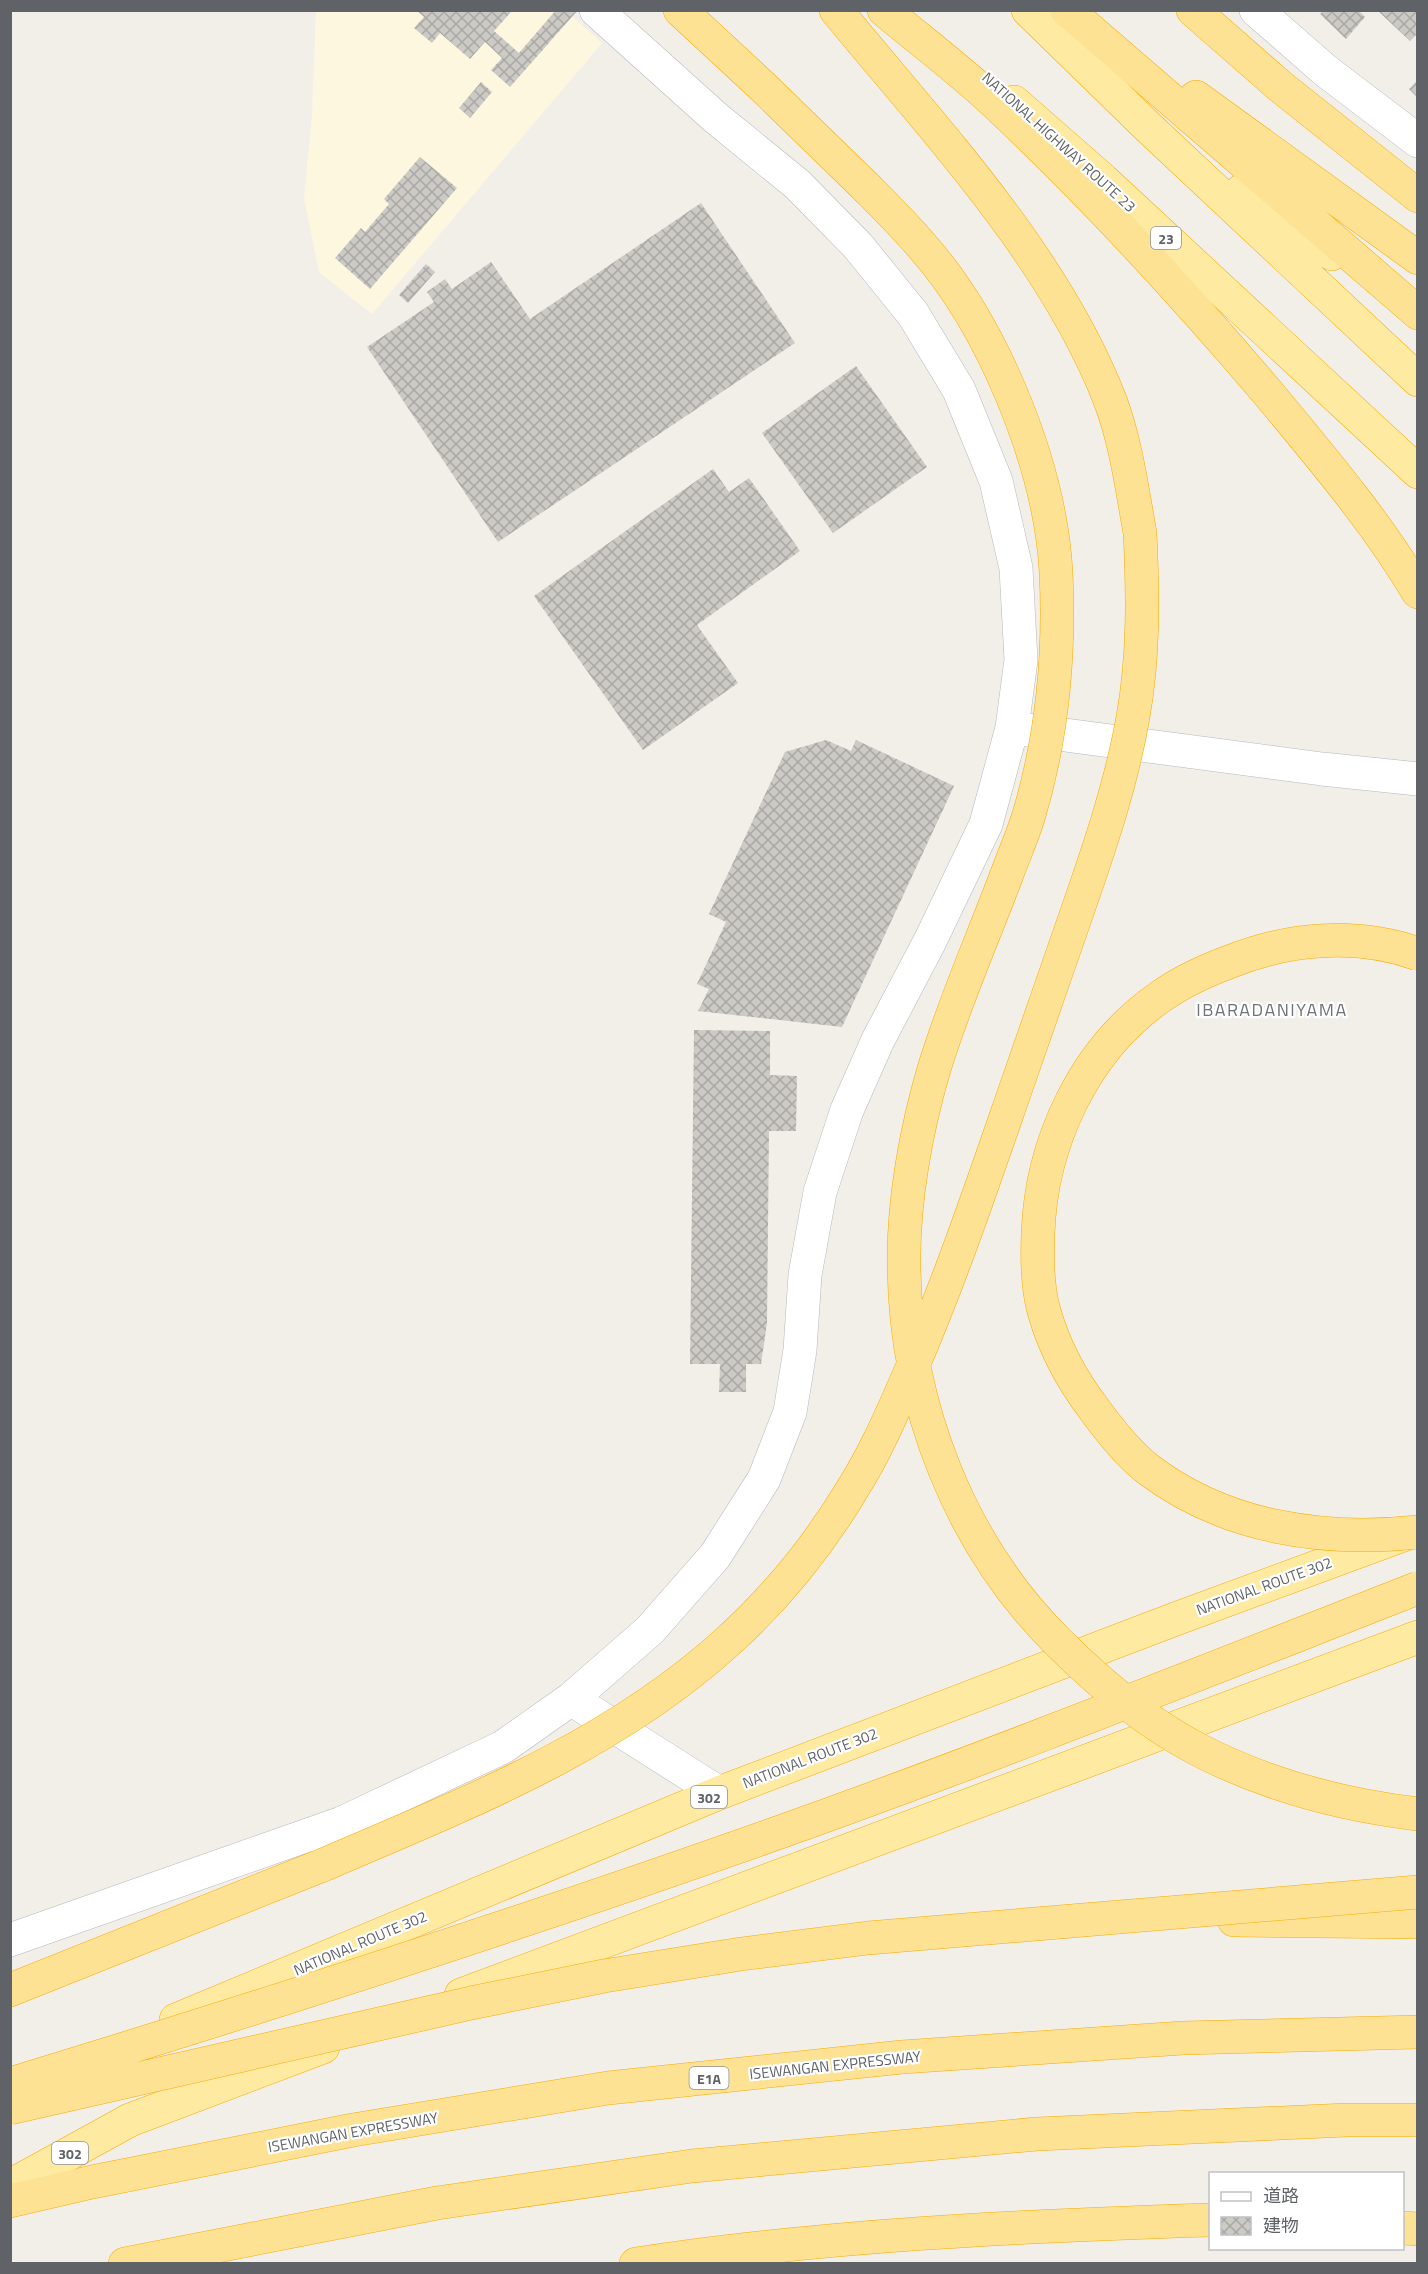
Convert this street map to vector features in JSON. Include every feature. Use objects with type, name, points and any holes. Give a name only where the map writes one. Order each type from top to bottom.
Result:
[{"type":"highway","points":[[680,10],[761,85],[925,248],[969,310],[1002,374],[1027,436],[1046,500],[1056,568],[1056,630],[1053,692],[1042,759],[1028,819],[934,1069],[907,1205],[904,1266],[908,1319],[918,1385],[936,1448],[963,1511],[988,1556],[1034,1618],[1083,1667],[1137,1710],[1198,1749],[1266,1779],[1337,1800],[1418,1814]]},
{"type":"highway","points":[[10,1990],[324,1864],[478,1798],[541,1769],[604,1734],[672,1687],[726,1643],[776,1591],[820,1539],[854,1486],[887,1427],[922,1346],[959,1250],[1093,866],[1117,787],[1133,716],[1141,649],[1143,589],[1140,533],[1128,466],[1111,402],[1086,343],[1048,280],[1006,219],[836,10]]},
{"type":"highway","points":[[884,10],[994,102],[1103,209],[1202,316],[1320,455],[1403,567],[1418,592]]},
{"type":"highway","name":"NATIONAL HIGHWAY ROUTE 23","points":[[910,10],[1103,180],[1418,472]]},
{"type":"highway","points":[[1028,10],[1148,127],[1418,380]]},
{"type":"highway","points":[[1067,10],[1418,313]]},
{"type":"highway","points":[[1079,10],[1418,258]]},
{"type":"highway","points":[[1193,10],[1281,87],[1418,196]]},
{"type":"highway","points":[[1148,127],[1418,313]]},
{"type":"highway","points":[[1103,180],[1418,564]]},
{"type":"highway","points":[[1418,954],[1404,949],[1353,940],[1299,942],[1251,953],[1203,972],[1159,997],[1114,1039],[1092,1065],[1067,1107],[1050,1158],[1038,1209],[1037,1261],[1043,1309],[1058,1352],[1082,1394],[1113,1435],[1148,1470],[1190,1497],[1237,1517],[1283,1529],[1382,1536],[1418,1531]]},
{"type":"highway","name":"NATIONAL ROUTE 302","points":[[10,2088],[719,1793],[1178,1618],[1418,1531]]},
{"type":"highway","points":[[10,2084],[278,2002],[781,1832],[1010,1747],[1418,1588]]},
{"type":"highway","name":"302","points":[[10,2186],[129,2120],[1418,1637]]},
{"type":"highway","points":[[10,2108],[471,2003],[604,1976],[741,1953],[868,1938],[1418,1892]]},
{"type":"highway","points":[[1031,1924],[1209,1920],[1418,1922]]},
{"type":"highway","name":"ISEWANGAN EXPRESSWAY","points":[[10,2201],[92,2182],[353,2130],[608,2088],[902,2057],[1183,2038],[1418,2032]]},
{"type":"highway","points":[[125,2264],[437,2203],[692,2166],[1037,2134],[1347,2120],[1418,2120]]},
{"type":"highway","points":[[636,2264],[763,2248],[889,2236],[1020,2227],[1209,2220]]},
{"type":"street","points":[[10,1940],[342,1823],[503,1747],[571,1699],[650,1630],[708,1564],[764,1479],[790,1412],[800,1350],[805,1275],[820,1192],[847,1110],[878,1040],[930,941],[986,824],[1012,728],[1021,660],[1016,568],[996,481],[959,390],[913,314],[858,246],[797,184],[716,118],[596,10]]},
{"type":"street","points":[[1256,10],[1326,71],[1418,141]]},
{"type":"street","points":[[1012,728],[1322,769],[1418,778]]},
{"type":"street","points":[[571,1699],[719,1793]]},
{"type":"shaded area","points":[[316,11],[566,11],[602,43],[372,314],[319,272],[304,198],[312,116]]},
{"type":"building","points":[[416,10],[513,10],[494,31],[519,53],[556,10],[578,10],[510,87],[491,70],[502,58],[485,42],[470,59],[440,33],[432,43],[414,28],[424,17]]},
{"type":"building","points":[[1324,10],[1358,10],[1365,17],[1346,39],[1320,14]]},
{"type":"building","points":[[1377,10],[1418,10],[1418,33],[1410,41]]},
{"type":"building","points":[[1418,80],[1418,98],[1409,89]]},
{"type":"building","points":[[481,82],[492,92],[470,118],[459,108]]},
{"type":"building","points":[[420,157],[457,188],[370,289],[335,258],[361,228],[365,232],[389,204],[384,199]]},
{"type":"building","points":[[701,203],[795,343],[498,542],[367,347],[434,302],[427,292],[445,279],[452,289],[491,262],[530,319]]},
{"type":"building","points":[[426,264],[435,272],[408,303],[399,295]]},
{"type":"building","points":[[856,366],[927,467],[833,533],[762,433]]},
{"type":"building","points":[[713,469],[729,492],[749,478],[800,551],[697,625],[738,683],[643,750],[534,596]]},
{"type":"building","points":[[826,740],[851,751],[856,740],[954,786],[842,1027],[698,1011],[709,989],[697,984],[726,922],[709,914],[785,752]]},
{"type":"building","points":[[694,1030],[770,1031],[770,1075],[797,1076],[796,1131],[769,1131],[767,1323],[761,1364],[746,1364],[746,1392],[719,1392],[720,1364],[690,1364]]},
{"type":"district","name":"IBARADANIYAMA","points":[[1272,1009]]}]
